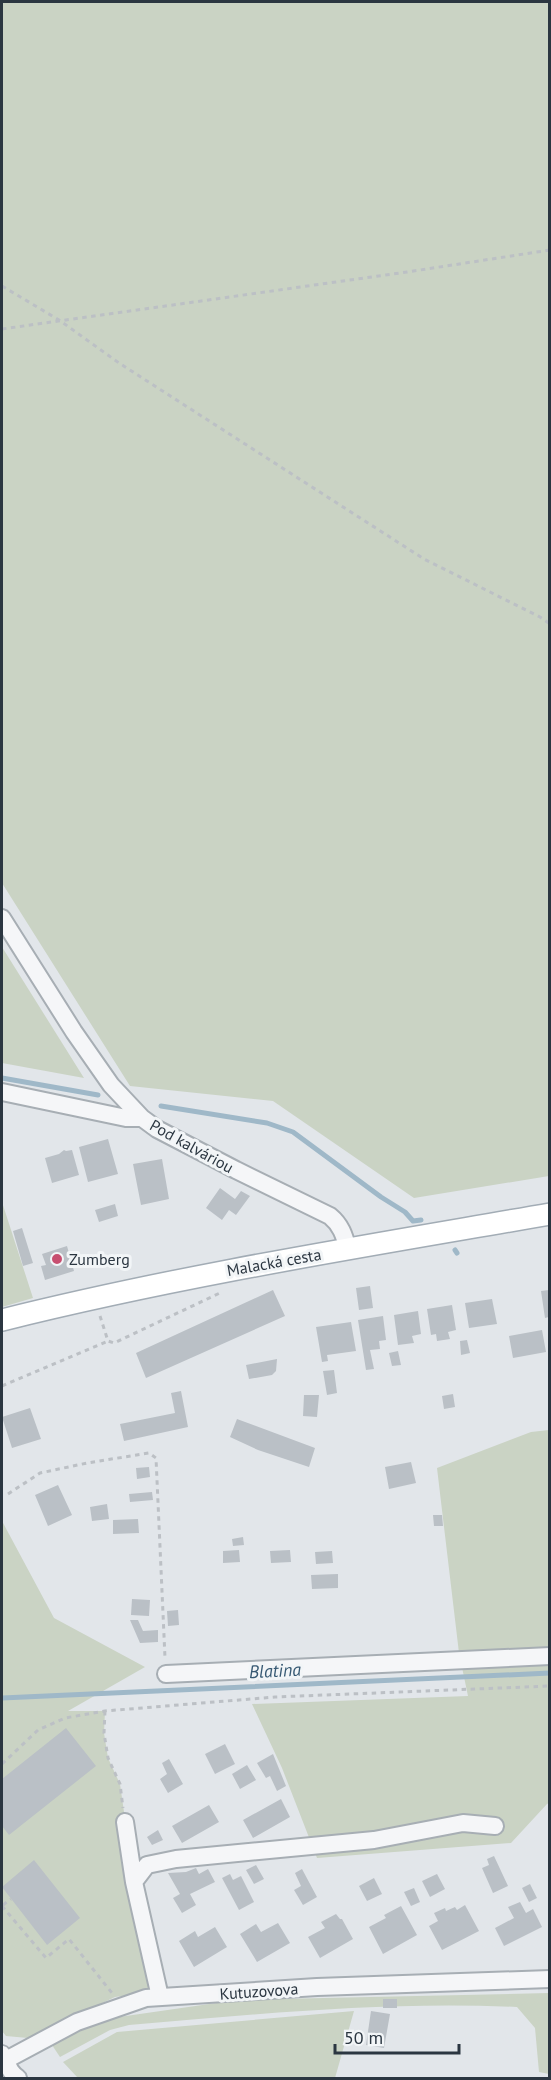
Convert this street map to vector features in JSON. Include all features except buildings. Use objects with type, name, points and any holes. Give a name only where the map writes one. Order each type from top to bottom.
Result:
[{"type":"main road","name":"Malacká cesta","points":[[2,1320],[94,1297],[237,1268],[549,1214]]},
{"type":"street","name":"Pod kalváriou","points":[[2,918],[74,1032],[111,1085],[142,1118],[157,1129],[330,1216],[343,1230],[348,1249]]},
{"type":"street","points":[[2,1092],[126,1118],[142,1118]]},
{"type":"street","points":[[166,1674],[549,1656]]},
{"type":"street","points":[[125,1822],[134,1882],[160,1997]]},
{"type":"street","points":[[134,1882],[147,1865],[176,1859],[374,1840],[463,1823],[495,1826]]},
{"type":"street","name":"Kutuzovova","points":[[18,2079],[9,2072],[4,2056],[77,2022],[146,1998],[317,1987],[549,1978]]},
{"type":"path","points":[[2,329],[549,250]]},
{"type":"path","points":[[2,286],[59,320],[119,363],[424,559],[540,617],[549,624]]},
{"type":"path","points":[[2,1386],[108,1341],[114,1343],[126,1338],[229,1289],[235,1283],[237,1268]]},
{"type":"path","points":[[94,1297],[108,1341]]},
{"type":"path","points":[[8,1494],[40,1473],[148,1453],[156,1458],[166,1674]]},
{"type":"path","points":[[2,1764],[38,1730],[65,1718],[105,1711],[275,1697],[549,1686]]},
{"type":"path","points":[[105,1711],[104,1733],[108,1758],[120,1784],[125,1822]]},
{"type":"path","points":[[11,1899],[2,1906],[46,1958],[69,1939],[115,1997]]},
{"type":"green space","points":[[2,2],[549,2],[549,1176],[414,1198],[273,1101],[130,1086],[2,883]]},
{"type":"green space","points":[[2,947],[84,1078],[2,1063]]},
{"type":"green space","points":[[2,1202],[33,1298],[2,1307]]},
{"type":"green space","points":[[549,1430],[549,1803],[511,1843],[317,1858],[282,1768],[252,1704],[468,1696],[459,1653],[437,1468],[531,1432]]},
{"type":"green space","points":[[2,1521],[54,1618],[145,1667],[68,1711],[105,1711],[104,1733],[108,1758],[120,1784],[134,1882],[158,1991],[115,1997],[28,2038],[6,2036],[2,2031]]},
{"type":"green space","points":[[549,1993],[549,2074],[539,2072],[535,2028],[517,2007],[371,2007],[226,2017],[129,2025],[110,2030],[60,2057],[52,2045],[105,2019],[237,2000]]},
{"type":"green space","points":[[354,2011],[335,2078],[78,2078],[63,2062],[117,2032]]},
{"type":"waterway","points":[[2,1078],[98,1095]]},
{"type":"waterway","points":[[161,1106],[267,1123],[293,1132],[405,1212],[413,1221],[421,1220]]},
{"type":"waterway","name":"Blatina","points":[[2,1698],[550,1673]]},
{"type":"place","name":"Zumberg","points":[[57,1259]]}]
